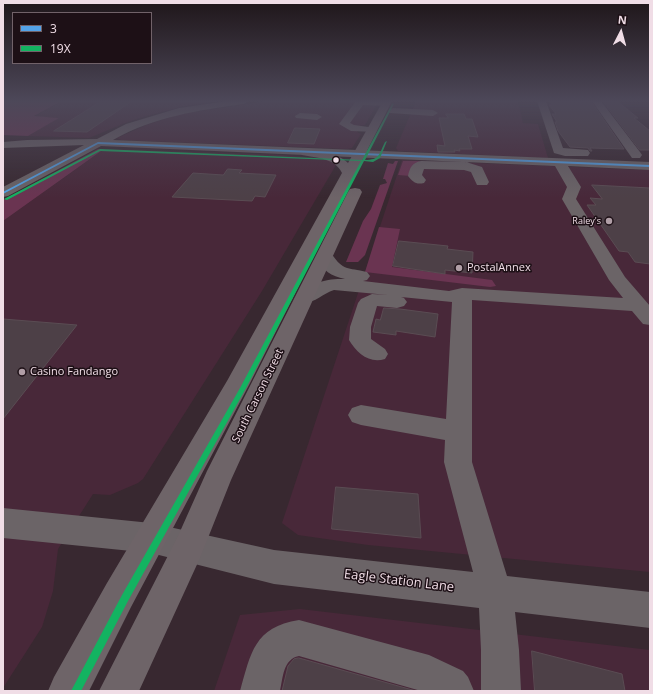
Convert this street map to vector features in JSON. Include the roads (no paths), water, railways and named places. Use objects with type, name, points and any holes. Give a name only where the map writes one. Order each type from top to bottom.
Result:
[{"type":"main road","name":"South Carson Street","points":[[68,691],[151,538],[237,385],[349,174],[366,154],[371,133]]},
{"type":"main road","name":"South Carson Street","points":[[119,691],[189,547],[217,480],[325,257],[376,133]]},
{"type":"main road","points":[[306,152],[339,160],[346,166],[349,174]]},
{"type":"street","points":[[3,193],[116,133]]},
{"type":"street","points":[[552,133],[558,150],[570,153],[650,156]]},
{"type":"street","points":[[620,133],[636,155]]},
{"type":"street","points":[[3,145],[27,143],[98,143],[650,166]]},
{"type":"street","points":[[559,162],[574,187],[569,199],[618,280],[645,312]]},
{"type":"street","points":[[419,180],[415,176],[418,166],[425,165],[470,167],[477,170],[482,182]]},
{"type":"street","points":[[325,257],[328,266],[337,272],[448,288],[462,302],[458,462],[495,592],[500,650],[501,691]]},
{"type":"street","points":[[305,298],[320,288],[333,284],[449,297],[462,302]]},
{"type":"street","points":[[377,354],[360,340],[359,335],[368,303],[372,300],[462,302],[645,312]]},
{"type":"street","points":[[362,415],[459,432]]},
{"type":"street","name":"Eagle Station Lane","points":[[3,523],[151,538],[274,567],[650,610]]},
{"type":"street","points":[[260,691],[271,653],[279,644],[288,638],[299,638],[429,674],[449,685],[454,691]]},
{"type":"place","name":"Raley's","points":[[609,221]]},
{"type":"place","name":"PostalAnnex","points":[[459,268]]},
{"type":"place","name":"Casino Fandango","points":[[22,372]]}]
